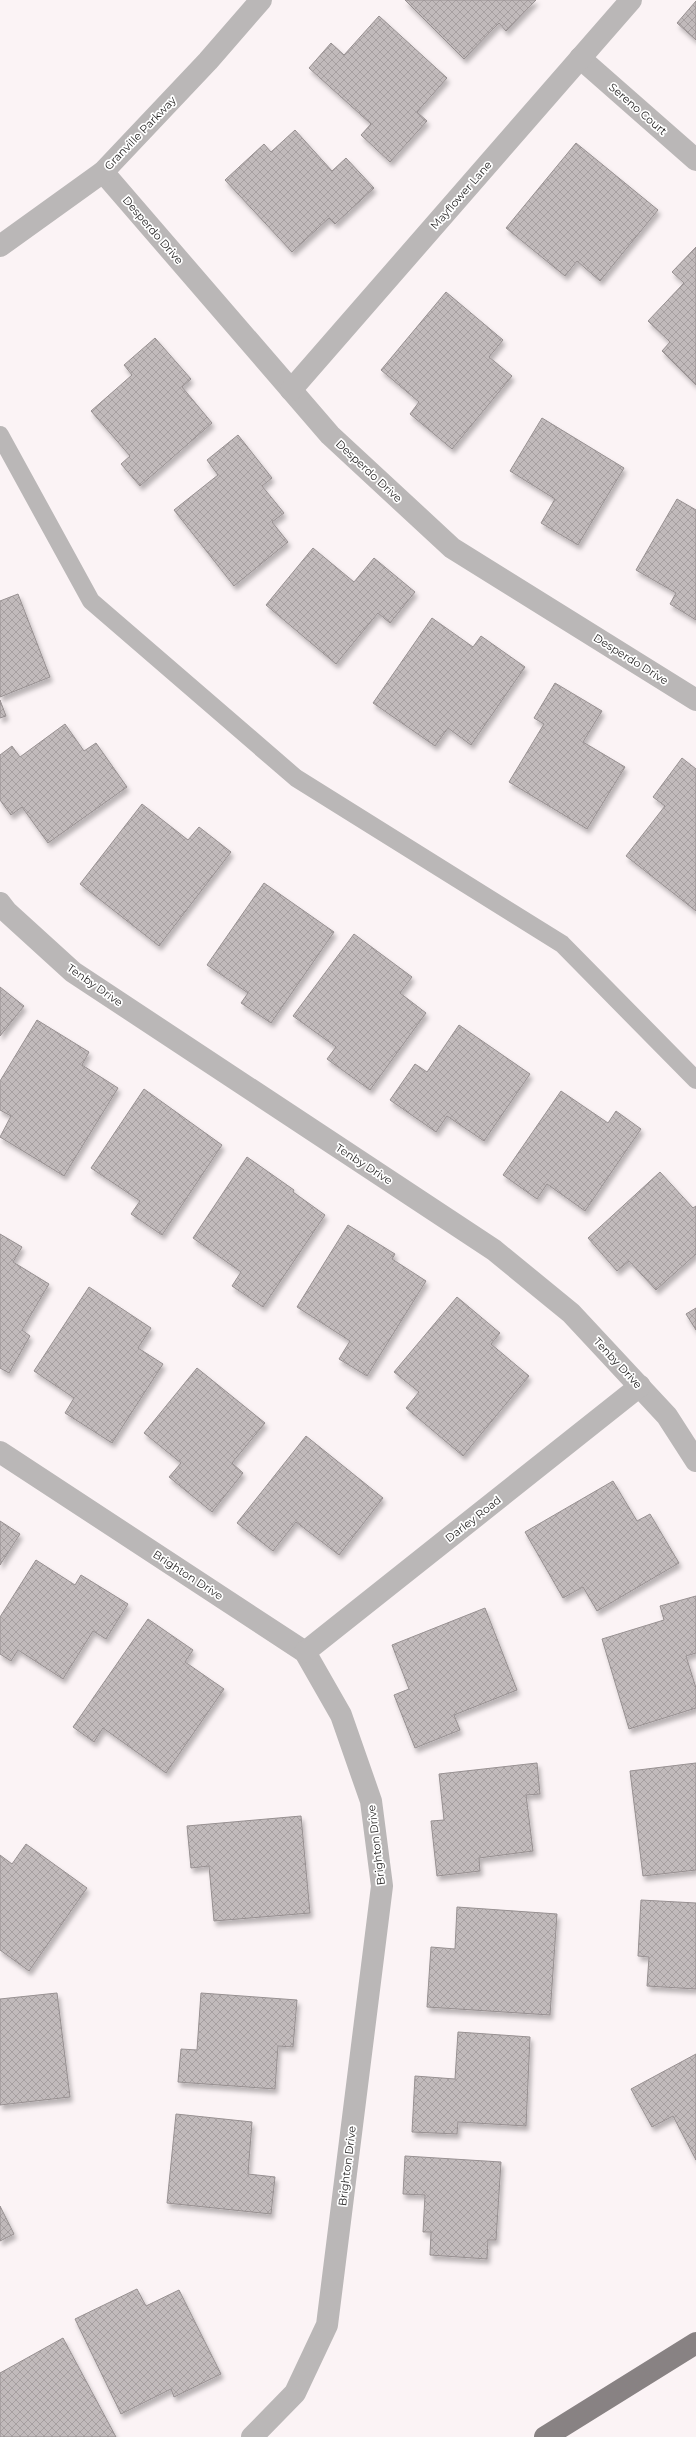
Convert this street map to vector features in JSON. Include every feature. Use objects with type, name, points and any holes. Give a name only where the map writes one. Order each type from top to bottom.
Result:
[{"type":"main road","points":[[544,2437],[696,2343]]},
{"type":"street","name":"Granville Parkway","points":[[0,246],[103,172],[208,61],[261,0]]},
{"type":"street","name":"Mayflower Lane","points":[[291,390],[631,0]]},
{"type":"street","name":"Sereno Court","points":[[580,58],[696,160]]},
{"type":"street","name":"Desperdo Drive","points":[[103,172],[330,435],[452,548],[696,700]]},
{"type":"street","name":"Tenby Drive","points":[[0,902],[7,912],[73,972],[494,1250],[571,1313],[667,1416],[696,1461]]},
{"type":"street","name":"Darley Road","points":[[305,1652],[640,1386]]},
{"type":"street","name":"Brighton Drive","points":[[0,1452],[305,1652],[341,1715],[371,1801],[382,1886],[327,2325],[295,2393],[252,2437]]},
{"type":"lane","points":[[0,435],[91,601],[296,778],[562,944],[696,1080]]},
{"type":"building","points":[[405,0],[536,0],[506,31],[499,23],[464,59]]},
{"type":"building","points":[[696,1],[696,40],[677,23]]},
{"type":"building","points":[[379,16],[447,78],[417,112],[427,121],[390,162],[361,135],[371,124],[309,68],[331,43],[344,55]]},
{"type":"building","points":[[295,130],[332,171],[346,158],[374,188],[335,224],[329,218],[292,252],[225,180],[264,144],[271,152]]},
{"type":"building","points":[[576,143],[658,210],[600,281],[577,261],[565,276],[506,228]]},
{"type":"building","points":[[696,247],[696,385],[662,351],[670,342],[648,321],[684,283],[672,272]]},
{"type":"building","points":[[446,292],[503,340],[489,357],[512,376],[452,449],[410,414],[419,402],[381,370]]},
{"type":"building","points":[[155,338],[191,379],[182,387],[212,423],[140,486],[121,464],[130,456],[91,411],[132,375],[124,365]]},
{"type":"building","points":[[542,418],[624,468],[578,545],[541,523],[555,499],[510,471]]},
{"type":"building","points":[[238,435],[272,478],[262,486],[284,513],[272,522],[288,542],[234,586],[174,510],[218,475],[207,460]]},
{"type":"building","points":[[677,499],[696,510],[696,620],[670,604],[676,593],[636,570]]},
{"type":"building","points":[[313,548],[354,582],[374,558],[415,592],[390,623],[378,613],[336,664],[266,605]]},
{"type":"building","points":[[18,594],[50,677],[0,697],[0,601]]},
{"type":"building","points":[[432,618],[473,647],[481,636],[525,667],[471,745],[448,728],[435,746],[373,703]]},
{"type":"building","points":[[555,683],[602,711],[583,742],[625,767],[587,829],[509,782],[544,724],[534,718]]},
{"type":"building","points":[[0,700],[6,716],[0,718]]},
{"type":"building","points":[[65,724],[84,751],[96,743],[127,787],[48,843],[22,807],[11,815],[0,800],[0,755],[12,746],[20,757]]},
{"type":"building","points":[[682,758],[696,769],[696,911],[626,856],[665,806],[653,797]]},
{"type":"building","points":[[142,804],[188,840],[199,827],[231,852],[159,946],[80,884]]},
{"type":"building","points":[[264,883],[334,932],[271,1023],[241,1003],[248,993],[207,965]]},
{"type":"building","points":[[354,934],[412,977],[400,993],[426,1013],[370,1090],[327,1059],[336,1047],[293,1016]]},
{"type":"building","points":[[0,987],[24,1006],[0,1036]]},
{"type":"building","points":[[37,1020],[89,1052],[82,1065],[118,1088],[64,1176],[0,1137],[11,1116],[0,1110],[0,1081]]},
{"type":"building","points":[[459,1025],[530,1074],[484,1141],[447,1116],[436,1132],[390,1100],[415,1064],[427,1072]]},
{"type":"building","points":[[144,1089],[222,1145],[162,1235],[131,1214],[140,1201],[91,1168]]},
{"type":"building","points":[[561,1091],[608,1123],[616,1111],[641,1129],[585,1211],[547,1184],[537,1199],[503,1175]]},
{"type":"building","points":[[247,1157],[294,1190],[293,1192],[325,1215],[263,1307],[232,1286],[241,1272],[193,1238]]},
{"type":"building","points":[[660,1172],[693,1208],[696,1206],[696,1254],[656,1290],[629,1261],[617,1271],[588,1238]]},
{"type":"building","points":[[348,1225],[395,1254],[392,1259],[426,1281],[367,1376],[339,1359],[350,1341],[297,1307]]},
{"type":"building","points":[[0,1234],[22,1247],[13,1262],[49,1284],[22,1330],[30,1336],[9,1373],[0,1368]]},
{"type":"building","points":[[89,1287],[151,1328],[138,1348],[163,1364],[112,1443],[65,1413],[74,1398],[34,1371]]},
{"type":"building","points":[[457,1297],[500,1333],[491,1344],[529,1376],[463,1456],[406,1408],[419,1392],[394,1372]]},
{"type":"building","points":[[696,1308],[696,1330],[686,1314]]},
{"type":"building","points":[[197,1368],[265,1423],[232,1463],[243,1473],[212,1512],[169,1477],[181,1463],[144,1433]]},
{"type":"building","points":[[306,1436],[383,1498],[339,1555],[296,1522],[273,1551],[237,1523]]},
{"type":"building","points":[[613,1481],[637,1521],[650,1514],[679,1563],[597,1611],[583,1587],[563,1598],[525,1532]]},
{"type":"building","points":[[0,1521],[20,1534],[0,1565]]},
{"type":"building","points":[[36,1560],[75,1585],[81,1575],[128,1604],[106,1639],[93,1631],[63,1679],[18,1650],[11,1661],[0,1654],[0,1617]]},
{"type":"building","points":[[696,1596],[696,1653],[686,1656],[696,1688],[696,1708],[629,1729],[602,1639],[664,1620],[660,1606]]},
{"type":"building","points":[[485,1608],[517,1690],[454,1715],[460,1730],[415,1748],[394,1695],[409,1689],[392,1645]]},
{"type":"building","points":[[148,1619],[193,1650],[185,1662],[224,1689],[166,1773],[103,1728],[94,1742],[73,1727]]},
{"type":"building","points":[[537,1763],[540,1794],[526,1795],[533,1851],[479,1858],[480,1871],[437,1876],[431,1821],[444,1820],[439,1774]]},
{"type":"building","points":[[696,1763],[696,1870],[643,1876],[630,1771]]},
{"type":"building","points":[[301,1816],[310,1913],[214,1921],[209,1866],[191,1868],[187,1826]]},
{"type":"building","points":[[26,1844],[87,1888],[29,1971],[0,1950],[0,1855],[12,1864]]},
{"type":"building","points":[[641,1900],[696,1903],[696,1989],[647,1986],[649,1957],[638,1956]]},
{"type":"building","points":[[457,1907],[557,1914],[550,2015],[427,2007],[431,1947],[455,1949]]},
{"type":"building","points":[[57,1993],[70,2097],[0,2105],[0,1999]]},
{"type":"building","points":[[201,1993],[297,2000],[293,2047],[278,2046],[275,2089],[178,2082],[181,2049],[197,2050]]},
{"type":"building","points":[[458,2032],[530,2037],[526,2126],[458,2122],[457,2134],[412,2132],[415,2076],[455,2079]]},
{"type":"building","points":[[696,2054],[696,2160],[673,2116],[652,2127],[631,2089]]},
{"type":"building","points":[[176,2114],[252,2122],[248,2174],[275,2177],[271,2214],[167,2203]]},
{"type":"building","points":[[405,2156],[501,2162],[496,2240],[488,2240],[487,2259],[430,2255],[431,2232],[423,2232],[425,2195],[403,2194]]},
{"type":"building","points":[[0,2206],[14,2234],[0,2241]]},
{"type":"building","points":[[137,2289],[146,2306],[179,2290],[221,2374],[174,2397],[171,2389],[121,2414],[75,2319]]},
{"type":"building","points":[[63,2338],[116,2437],[0,2437],[0,2373]]}]
